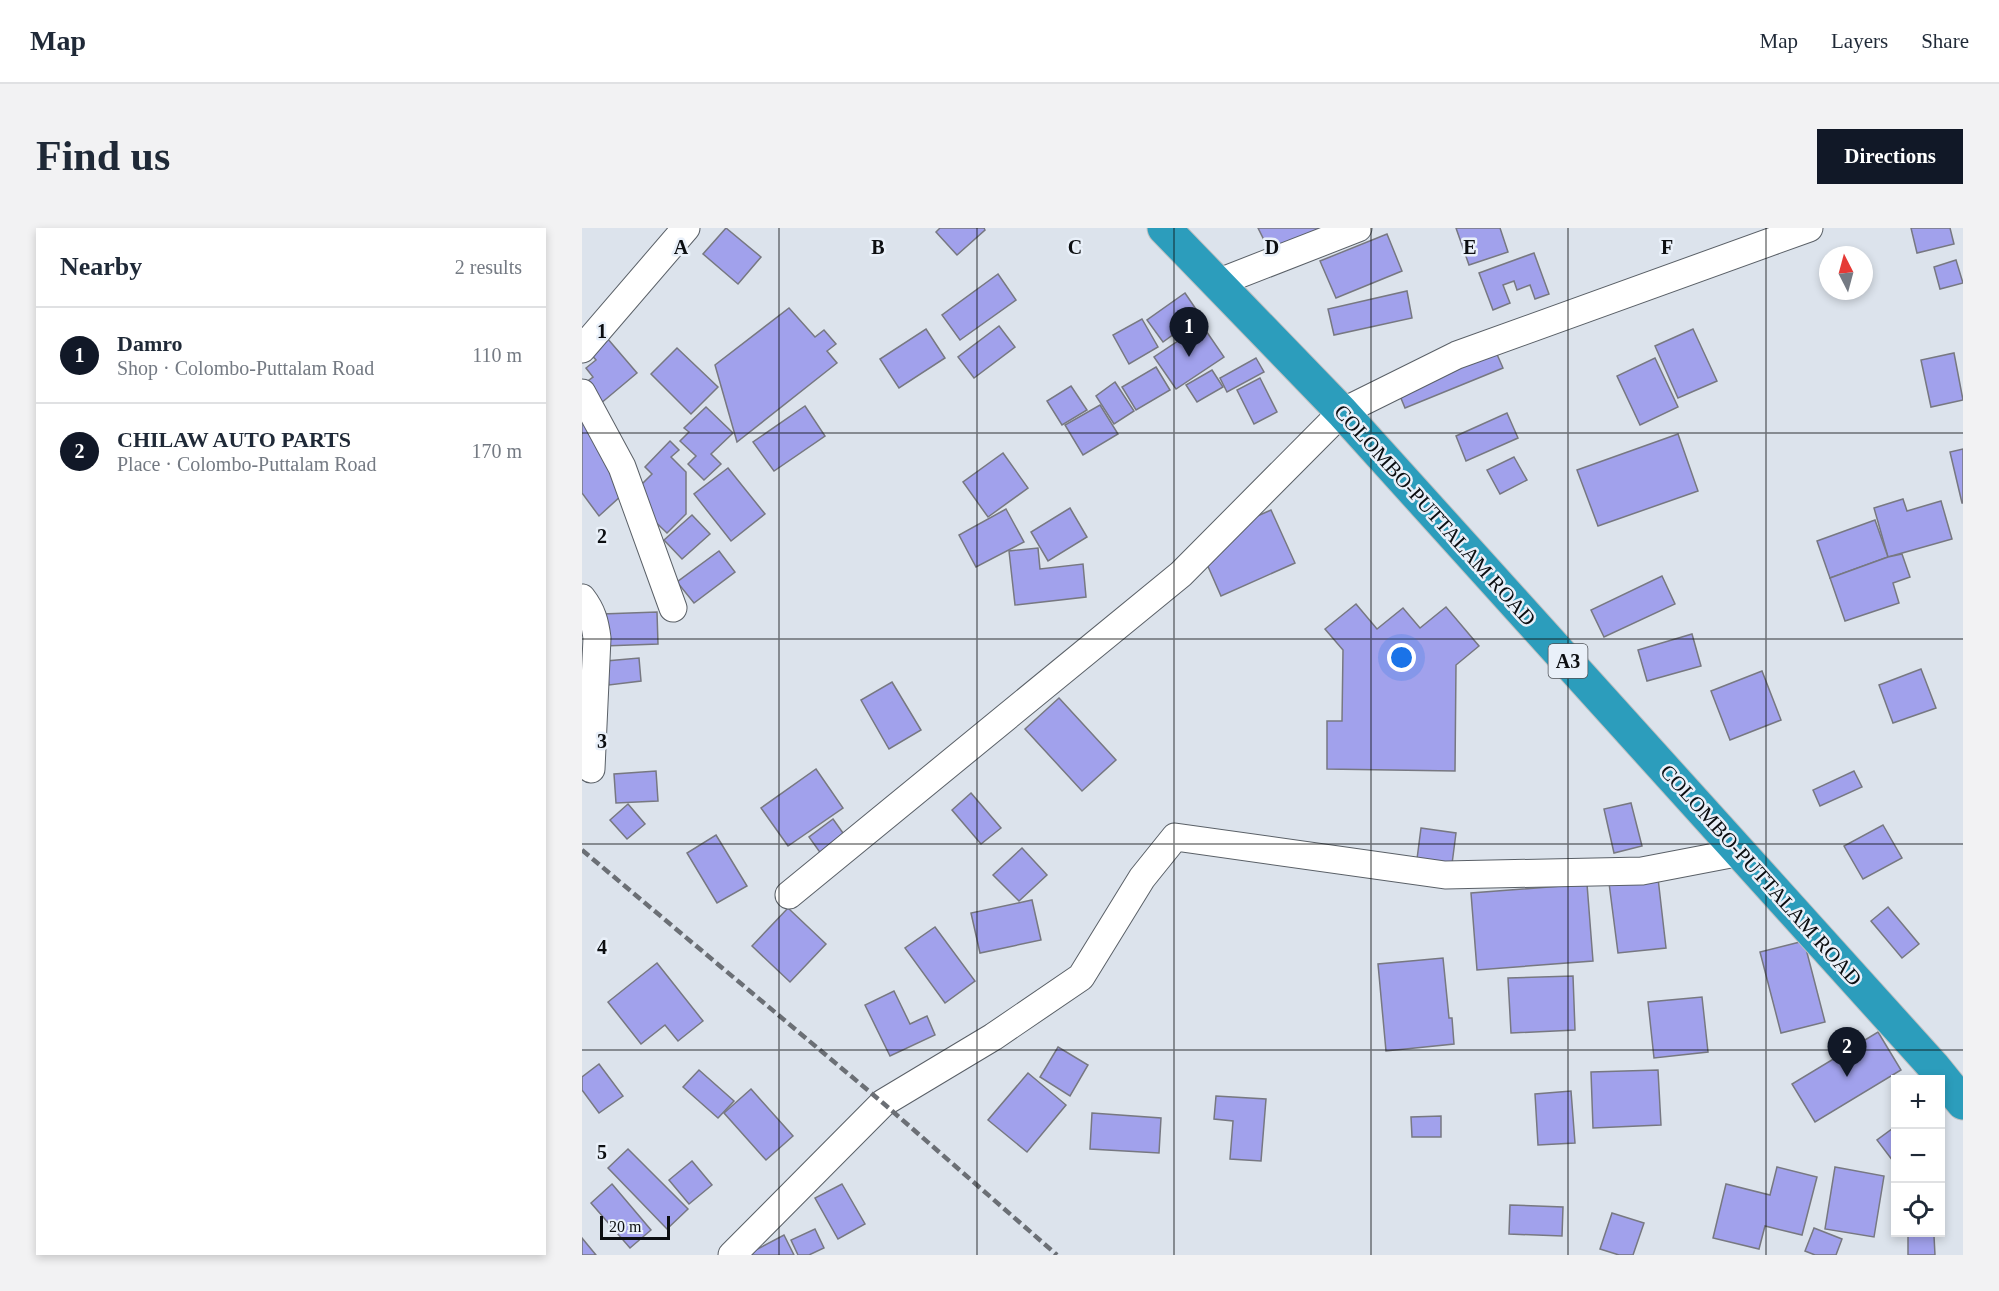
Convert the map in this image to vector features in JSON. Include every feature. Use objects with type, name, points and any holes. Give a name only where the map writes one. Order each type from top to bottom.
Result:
[{"type":"highway","name":"COLOMBO-PUTTALAM ROAD","points":[[1164,228],[1342,412],[1934,1066],[1963,1103]]},
{"type":"street","points":[[582,350],[686,228]]},
{"type":"street","points":[[1217,283],[1358,228]]},
{"type":"street","points":[[789,895],[1180,574],[1342,412],[1457,355],[1809,228]]},
{"type":"street","points":[[582,393],[622,467],[673,608]]},
{"type":"street","points":[[582,598],[594,618],[597,638],[591,769]]},
{"type":"street","points":[[732,1255],[883,1103],[993,1037],[1081,977],[1142,878],[1175,837],[1445,875],[1642,871],[1741,852]]},
{"type":"building","points":[[726,228],[761,257],[738,284],[703,254]]},
{"type":"building","points":[[940,228],[984,228],[985,230],[957,255],[936,232]]},
{"type":"building","points":[[1258,228],[1322,228],[1270,252]]},
{"type":"building","points":[[1456,228],[1500,228],[1508,252],[1469,265]]},
{"type":"building","points":[[1911,228],[1950,228],[1954,244],[1917,253]]},
{"type":"building","points":[[1387,234],[1402,271],[1336,298],[1320,261]]},
{"type":"building","points":[[1534,253],[1549,294],[1535,299],[1530,285],[1517,290],[1514,281],[1503,285],[1510,303],[1493,310],[1479,273]]},
{"type":"building","points":[[1956,260],[1963,283],[1940,289],[1934,267]]},
{"type":"building","points":[[998,274],[1016,300],[960,340],[942,315]]},
{"type":"building","points":[[1407,291],[1412,318],[1334,335],[1328,309]]},
{"type":"building","points":[[1185,293],[1200,315],[1163,342],[1147,320]]},
{"type":"building","points":[[789,308],[815,337],[824,330],[836,344],[827,351],[837,363],[737,442],[715,365]]},
{"type":"building","points":[[1142,319],[1158,347],[1129,364],[1113,335]]},
{"type":"building","points":[[1202,325],[1224,357],[1176,389],[1154,357]]},
{"type":"building","points":[[999,326],[1015,347],[974,378],[958,357]]},
{"type":"building","points":[[926,329],[945,358],[899,388],[880,359]]},
{"type":"building","points":[[1693,329],[1717,381],[1678,398],[1655,346]]},
{"type":"building","points":[[607,338],[637,373],[600,404],[584,384],[593,377],[586,368],[596,360],[589,352]]},
{"type":"building","points":[[677,348],[718,387],[691,414],[651,374]]},
{"type":"building","points":[[1496,352],[1503,368],[1405,408],[1398,391]]},
{"type":"building","points":[[1954,353],[1963,400],[1931,407],[1921,360]]},
{"type":"building","points":[[1256,358],[1264,372],[1227,392],[1220,378]]},
{"type":"building","points":[[1655,358],[1678,407],[1640,425],[1617,376]]},
{"type":"building","points":[[1156,367],[1170,390],[1136,410],[1122,387]]},
{"type":"building","points":[[1212,370],[1223,387],[1197,402],[1186,385]]},
{"type":"building","points":[[1260,378],[1277,412],[1254,424],[1237,390]]},
{"type":"building","points":[[1115,382],[1134,411],[1114,424],[1096,396]]},
{"type":"building","points":[[1071,386],[1087,410],[1062,425],[1047,401]]},
{"type":"building","points":[[1100,405],[1118,434],[1083,455],[1065,425]]},
{"type":"building","points":[[805,406],[825,436],[774,471],[753,442]]},
{"type":"building","points":[[706,407],[733,433],[711,454],[721,464],[704,480],[688,464],[696,456],[680,441],[689,432],[684,428]]},
{"type":"building","points":[[582,412],[623,494],[599,516],[582,493]]},
{"type":"building","points":[[1507,413],[1518,438],[1466,461],[1456,436]]},
{"type":"building","points":[[1678,434],[1698,491],[1598,526],[1577,470]]},
{"type":"building","points":[[670,441],[679,450],[671,457],[686,472],[686,514],[667,533],[643,510],[634,492],[652,474],[645,467]]},
{"type":"building","points":[[1963,449],[1963,503],[1962,503],[1950,452]]},
{"type":"building","points":[[1003,453],[1028,488],[988,517],[963,482]]},
{"type":"building","points":[[1514,457],[1527,480],[1500,494],[1487,470]]},
{"type":"building","points":[[728,468],[765,514],[731,541],[694,494]]},
{"type":"building","points":[[1903,499],[1907,511],[1941,501],[1952,539],[1888,557],[1874,508]]},
{"type":"building","points":[[1070,508],[1087,537],[1048,561],[1031,532]]},
{"type":"building","points":[[1006,509],[1024,542],[976,567],[959,535]]},
{"type":"building","points":[[1271,510],[1295,563],[1221,596],[1206,562],[1246,521]]},
{"type":"building","points":[[692,515],[710,534],[682,559],[664,540]]},
{"type":"building","points":[[1875,520],[1888,557],[1830,578],[1817,541]]},
{"type":"building","points":[[1038,548],[1040,569],[1083,564],[1086,597],[1015,605],[1009,551]]},
{"type":"building","points":[[719,551],[735,572],[694,603],[677,582]]},
{"type":"building","points":[[1902,554],[1910,577],[1893,583],[1899,603],[1845,621],[1830,578]]},
{"type":"building","points":[[1662,576],[1675,604],[1604,637],[1591,610]]},
{"type":"building","points":[[1356,604],[1377,629],[1403,608],[1420,628],[1446,607],[1479,646],[1456,665],[1455,771],[1327,769],[1327,721],[1342,721],[1343,650],[1325,629]]},
{"type":"building","points":[[657,612],[658,644],[604,646],[602,614]]},
{"type":"building","points":[[1692,634],[1701,666],[1647,681],[1638,650]]},
{"type":"building","points":[[639,658],[641,681],[609,685],[606,661]]},
{"type":"building","points":[[1921,669],[1936,708],[1893,723],[1879,685]]},
{"type":"building","points":[[1762,671],[1781,720],[1730,740],[1711,691]]},
{"type":"building","points":[[892,682],[921,730],[889,749],[861,700]]},
{"type":"building","points":[[1059,698],[1116,760],[1082,791],[1025,729]]},
{"type":"building","points":[[816,769],[843,808],[788,846],[761,808]]},
{"type":"building","points":[[656,771],[658,801],[616,803],[614,774]]},
{"type":"building","points":[[1854,771],[1862,787],[1820,806],[1813,790]]},
{"type":"building","points":[[971,793],[1001,828],[981,844],[952,810]]},
{"type":"building","points":[[1631,803],[1642,846],[1614,853],[1604,809]]},
{"type":"building","points":[[628,804],[645,824],[627,839],[610,820]]},
{"type":"building","points":[[833,819],[848,840],[824,858],[809,837]]},
{"type":"building","points":[[1883,825],[1902,858],[1863,879],[1844,846]]},
{"type":"building","points":[[1421,828],[1456,833],[1452,864],[1417,859]]},
{"type":"building","points":[[716,835],[747,886],[717,903],[687,853]]},
{"type":"building","points":[[1022,848],[1047,875],[1019,901],[993,875]]},
{"type":"building","points":[[1658,878],[1666,948],[1618,953],[1609,883]]},
{"type":"building","points":[[1587,884],[1593,961],[1477,970],[1471,893]]},
{"type":"building","points":[[1032,900],[1041,940],[980,953],[971,913]]},
{"type":"building","points":[[1888,907],[1919,944],[1902,958],[1871,921]]},
{"type":"building","points":[[788,908],[826,944],[790,982],[752,946]]},
{"type":"building","points":[[935,927],[975,981],[945,1003],[905,948]]},
{"type":"building","points":[[1804,941],[1825,1022],[1781,1033],[1760,952]]},
{"type":"building","points":[[1443,958],[1454,1044],[1386,1051],[1378,964]]},
{"type":"building","points":[[657,963],[703,1021],[678,1041],[665,1025],[641,1044],[608,1002]]},
{"type":"building","points":[[1573,976],[1575,1030],[1511,1033],[1508,978]]},
{"type":"building","points":[[894,991],[910,1024],[927,1016],[935,1035],[890,1056],[865,1005]]},
{"type":"building","points":[[1702,997],[1708,1052],[1654,1058],[1648,1002]]},
{"type":"building","points":[[1878,1032],[1901,1070],[1815,1122],[1792,1084]]},
{"type":"building","points":[[1058,1047],[1088,1065],[1070,1096],[1040,1077]]},
{"type":"building","points":[[599,1064],[623,1096],[599,1113],[582,1090],[582,1077]]},
{"type":"building","points":[[699,1070],[734,1101],[718,1118],[683,1087]]},
{"type":"building","points":[[1658,1070],[1661,1125],[1593,1128],[1591,1072]]},
{"type":"building","points":[[1028,1073],[1066,1105],[1027,1152],[988,1120]]},
{"type":"building","points":[[751,1089],[793,1136],[766,1160],[724,1113]]},
{"type":"building","points":[[1571,1091],[1575,1143],[1538,1145],[1535,1094]]},
{"type":"building","points":[[1216,1096],[1266,1099],[1261,1161],[1230,1159],[1233,1121],[1214,1119]]},
{"type":"building","points":[[1092,1113],[1161,1118],[1159,1153],[1090,1149]]},
{"type":"building","points":[[1441,1116],[1441,1137],[1412,1137],[1411,1117]]},
{"type":"building","points":[[1891,1130],[1891,1158],[1877,1140]]},
{"type":"building","points":[[628,1149],[688,1209],[667,1229],[608,1168]]},
{"type":"building","points":[[692,1161],[712,1185],[689,1204],[669,1180]]},
{"type":"building","points":[[1777,1167],[1817,1177],[1802,1235],[1765,1226],[1759,1249],[1713,1238],[1726,1184],[1770,1195]]},
{"type":"building","points":[[1835,1167],[1884,1176],[1874,1237],[1825,1229]]},
{"type":"building","points":[[612,1184],[651,1230],[630,1248],[591,1203]]},
{"type":"building","points":[[842,1184],[865,1224],[838,1239],[815,1198]]},
{"type":"building","points":[[1510,1205],[1563,1207],[1562,1236],[1509,1234]]},
{"type":"building","points":[[1612,1213],[1644,1223],[1633,1255],[1619,1255],[1600,1249]]},
{"type":"building","points":[[1814,1228],[1842,1239],[1836,1255],[1815,1255],[1805,1251]]},
{"type":"building","points":[[815,1229],[824,1248],[809,1255],[798,1255],[791,1240]]},
{"type":"building","points":[[784,1235],[794,1255],[748,1254]]},
{"type":"building","points":[[1908,1237],[1934,1237],[1935,1255],[1908,1255]]},
{"type":"building","points":[[582,1238],[596,1255],[582,1255]]},
{"type":"railway","points":[[582,850],[883,1103],[1057,1255]]},
{"type":"place","name":"Damro","points":[[1189,357]]},
{"type":"place","name":"CHILAW AUTO PARTS","points":[[1847,1077]]}]
